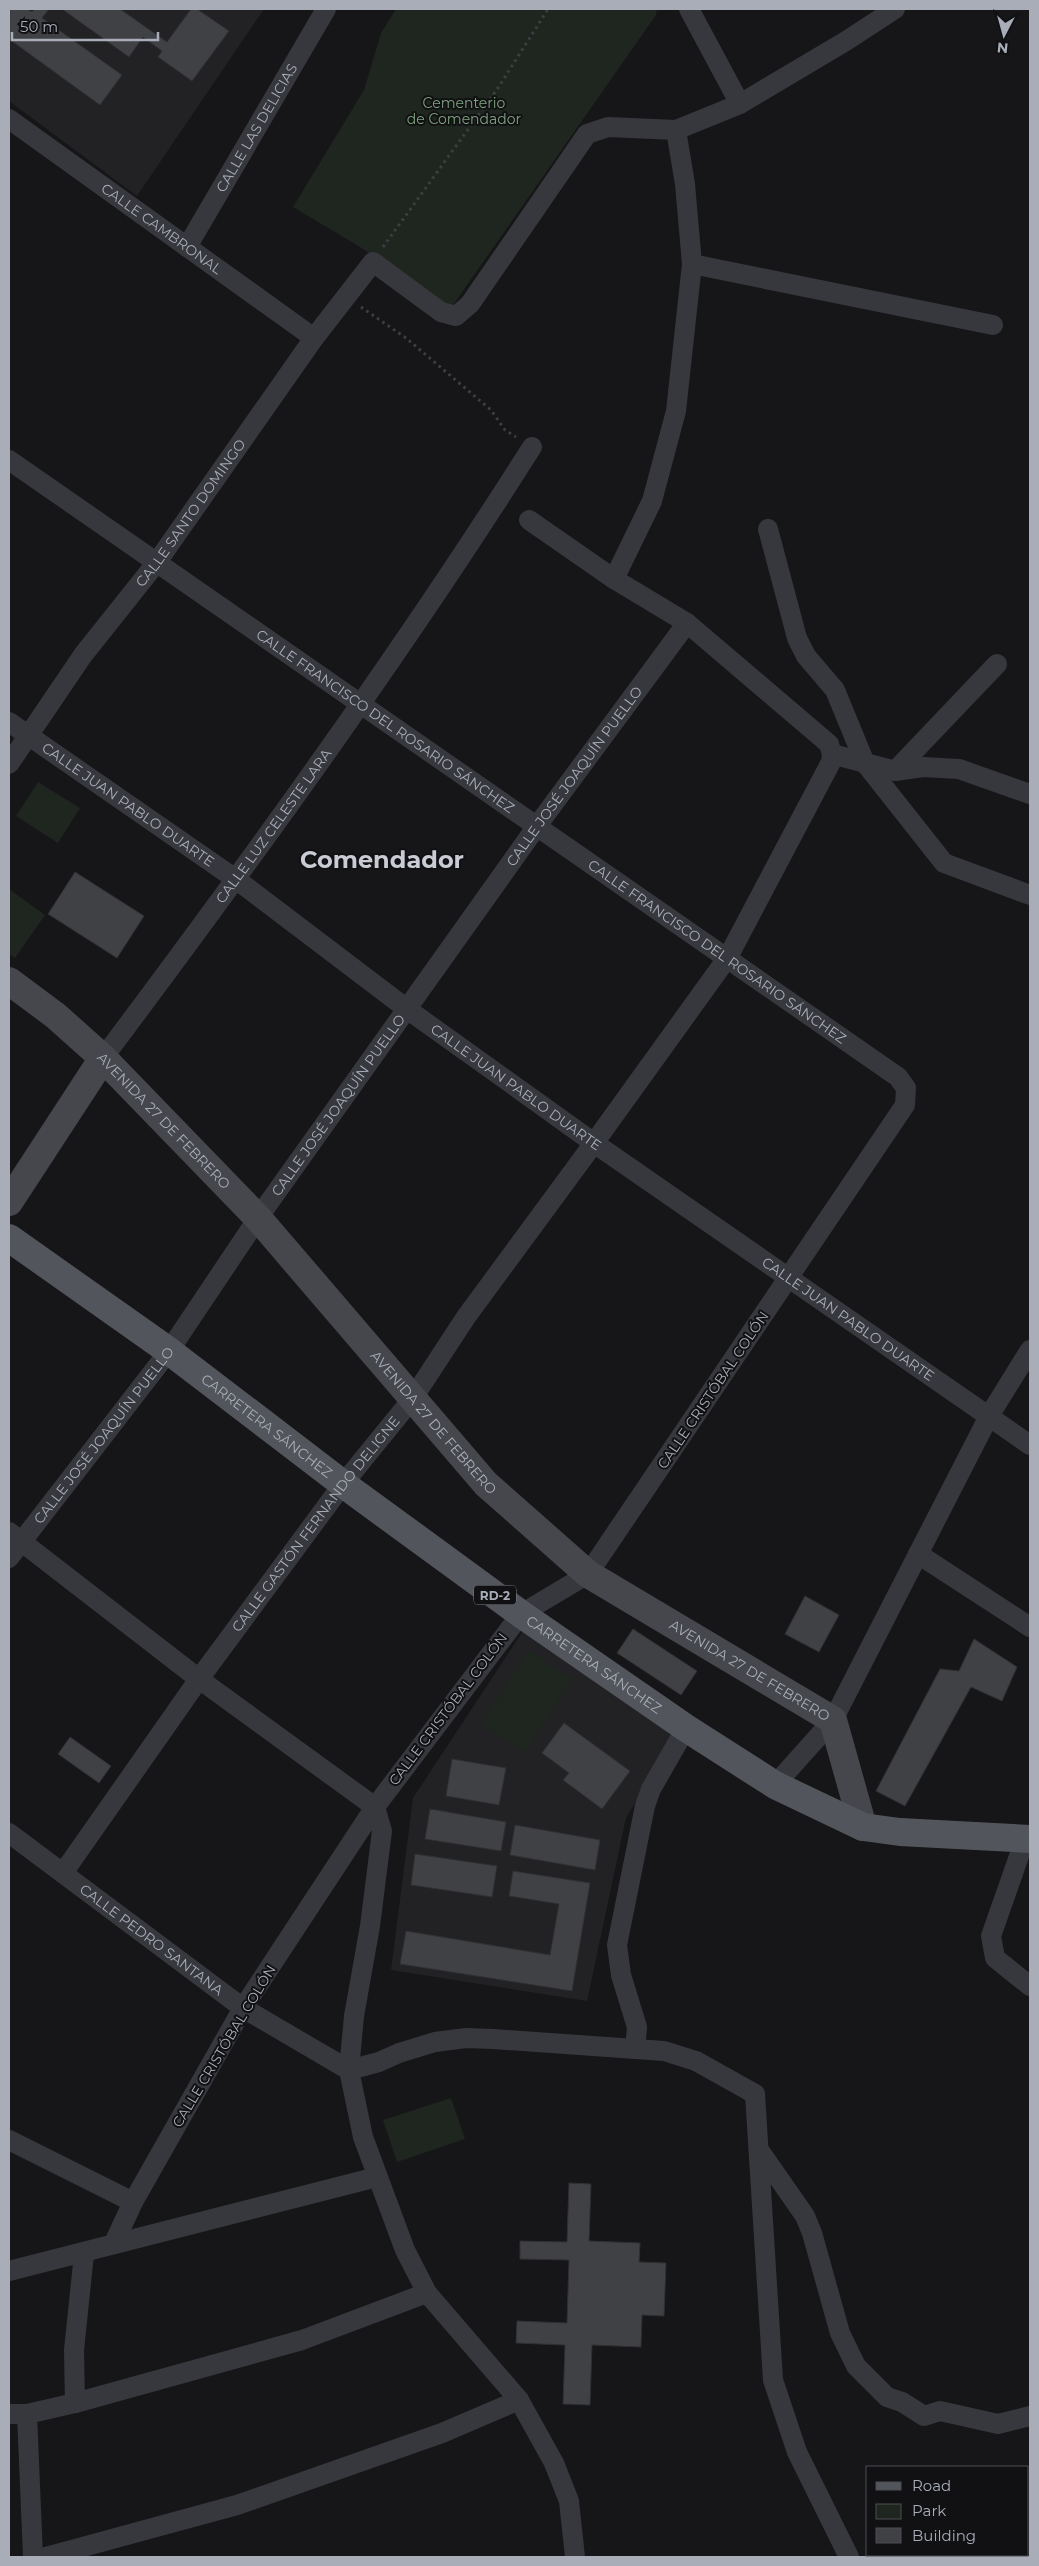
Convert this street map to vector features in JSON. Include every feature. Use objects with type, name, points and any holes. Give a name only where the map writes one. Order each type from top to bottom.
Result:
[{"type":"main road","name":"CARRETERA SÁNCHEZ","points":[[9,1238],[169,1351],[343,1484],[520,1614],[686,1728],[775,1785],[863,1827],[900,1832],[1027,1839]]},
{"type":"street","name":"CALLE LAS DELICIAS","points":[[187,247],[326,9]]},
{"type":"street","points":[[689,9],[740,104]]},
{"type":"street","points":[[373,262],[441,312],[456,316],[470,304],[587,134],[608,127],[676,130],[740,104],[846,41],[895,9]]},
{"type":"street","name":"CALLE CAMBRONAL","points":[[9,118],[314,338]]},
{"type":"street","points":[[614,579],[652,501],[676,411],[692,264],[685,184],[676,130]]},
{"type":"street","name":"CALLE SANTO DOMINGO","points":[[9,764],[18,738],[157,562],[314,338],[348,297],[373,262]]},
{"type":"street","points":[[692,264],[993,325]]},
{"type":"street","name":"CALLE LUZ CELESTE LARA","points":[[9,1202],[103,1058],[237,880],[361,704],[532,446]]},
{"type":"street","name":"CALLE FRANCISCO DEL ROSARIO SÁNCHEZ","points":[[9,460],[728,957],[898,1078],[906,1088]]},
{"type":"street","points":[[529,520],[614,579],[687,623],[829,744],[832,754],[895,771],[923,767],[959,769],[1030,794]]},
{"type":"street","points":[[768,529],[797,638],[806,656],[835,690],[864,763],[944,863],[1030,895]]},
{"type":"street","name":"CALLE JOSÉ JOAQUÍN PUELLO","points":[[9,1558],[15,1536],[169,1351],[258,1218],[537,826],[664,651],[687,623]]},
{"type":"street","points":[[895,771],[997,664]]},
{"type":"street","name":"CALLE JUAN PABLO DUARTE","points":[[9,722],[18,738],[237,880],[407,1009],[594,1143],[1030,1445]]},
{"type":"street","name":"CALLE GASTÓN FERNANDO DELIGNE","points":[[63,1873],[199,1679],[343,1484],[413,1398],[466,1317],[728,957],[828,772],[832,754]]},
{"type":"street","name":"AVENIDA 27 DE FEBRERO","points":[[9,981],[56,1016],[103,1058],[258,1218],[486,1484],[588,1574],[833,1720],[863,1827]]},
{"type":"street","name":"CALLE CRISTÓBAL COLÓN","points":[[114,2243],[133,2202],[243,2008],[375,1808],[520,1614],[588,1574],[790,1278],[905,1105],[906,1088]]},
{"type":"street","points":[[775,1785],[833,1720],[989,1416],[1030,1350]]},
{"type":"street","points":[[15,1536],[199,1679],[375,1808],[382,1831],[370,1926],[354,2016],[349,2070],[363,2137],[405,2250],[427,2293],[519,2400],[554,2463],[569,2501],[575,2557]]},
{"type":"street","points":[[918,1554],[1030,1627]]},
{"type":"street","points":[[634,2049],[637,2027],[628,1994],[620,1975],[617,1945],[645,1806],[651,1789],[686,1728]]},
{"type":"street","name":"CALLE PEDRO SANTANA","points":[[9,1833],[243,2008],[349,2070]]},
{"type":"street","points":[[1027,1839],[991,1936],[995,1958],[1030,1986]]},
{"type":"street","points":[[349,2070],[380,2062],[399,2053],[435,2042],[466,2038],[664,2051],[696,2061],[755,2094],[773,2380],[797,2452],[849,2557]]},
{"type":"street","points":[[9,2140],[133,2202]]},
{"type":"street","points":[[759,2150],[805,2216],[812,2233],[840,2333],[856,2366],[873,2384],[887,2397],[902,2402],[924,2416],[938,2411],[998,2424],[1030,2416]]},
{"type":"street","points":[[9,2271],[84,2254],[114,2243],[377,2177]]},
{"type":"street","points":[[75,2403],[74,2350],[84,2254]]},
{"type":"street","points":[[33,2557],[18,2414],[75,2403],[302,2340],[427,2293]]},
{"type":"street","points":[[46,2557],[237,2505],[442,2433],[519,2400]]},
{"type":"path","points":[[373,262],[498,88],[548,9]]},
{"type":"path","points":[[348,297],[406,338],[491,410],[504,430],[532,446]]},
{"type":"shaded area","points":[[9,9],[264,9],[137,196],[9,101]]},
{"type":"shaded area","points":[[525,1628],[677,1734],[626,1818],[587,2001],[391,1970],[413,1798]]},
{"type":"green space","name":"Cementerio de Comendador","points":[[396,9],[657,9],[656,15],[451,308],[360,247],[293,207],[364,90],[381,33]]},
{"type":"green space","points":[[38,782],[80,808],[58,843],[16,816]]},
{"type":"green space","points":[[9,889],[45,915],[15,958],[9,954]]},
{"type":"green space","points":[[529,1651],[572,1679],[524,1752],[481,1724]]},
{"type":"green space","points":[[451,2098],[465,2139],[397,2162],[383,2120]]},
{"type":"building","points":[[11,9],[27,9],[32,12],[35,9],[49,9],[42,18],[122,75],[100,105],[9,39],[9,12]]},
{"type":"building","points":[[62,9],[120,9],[167,42],[191,9],[197,9],[229,31],[192,81],[158,57],[162,51],[143,37],[129,57]]},
{"type":"building","points":[[75,872],[144,916],[117,958],[48,914]]},
{"type":"building","points":[[805,1596],[839,1615],[819,1652],[785,1634]]},
{"type":"building","points":[[633,1629],[697,1671],[681,1695],[617,1653]]},
{"type":"building","points":[[974,1639],[1017,1667],[1002,1701],[971,1687],[905,1806],[876,1791],[940,1669],[959,1671]]},
{"type":"building","points":[[564,1723],[630,1771],[602,1809],[563,1780],[569,1773],[542,1753]]},
{"type":"building","points":[[70,1737],[111,1766],[99,1783],[58,1754]]},
{"type":"building","points":[[452,1759],[506,1768],[499,1805],[446,1796]]},
{"type":"building","points":[[430,1809],[506,1822],[501,1851],[425,1839]]},
{"type":"building","points":[[515,1825],[600,1840],[595,1870],[510,1855]]},
{"type":"building","points":[[415,1854],[497,1866],[492,1897],[411,1885]]},
{"type":"building","points":[[513,1871],[590,1883],[572,1991],[400,1964],[406,1931],[550,1955],[559,1904],[509,1896]]},
{"type":"building","points":[[569,2183],[591,2184],[589,2241],[640,2243],[639,2262],[666,2263],[664,2316],[642,2315],[641,2347],[592,2345],[590,2405],[563,2404],[565,2345],[516,2343],[517,2321],[567,2323],[569,2260],[520,2259],[520,2241],[567,2242]]},
{"type":"district","name":"Comendador","points":[[382,859]]}]
